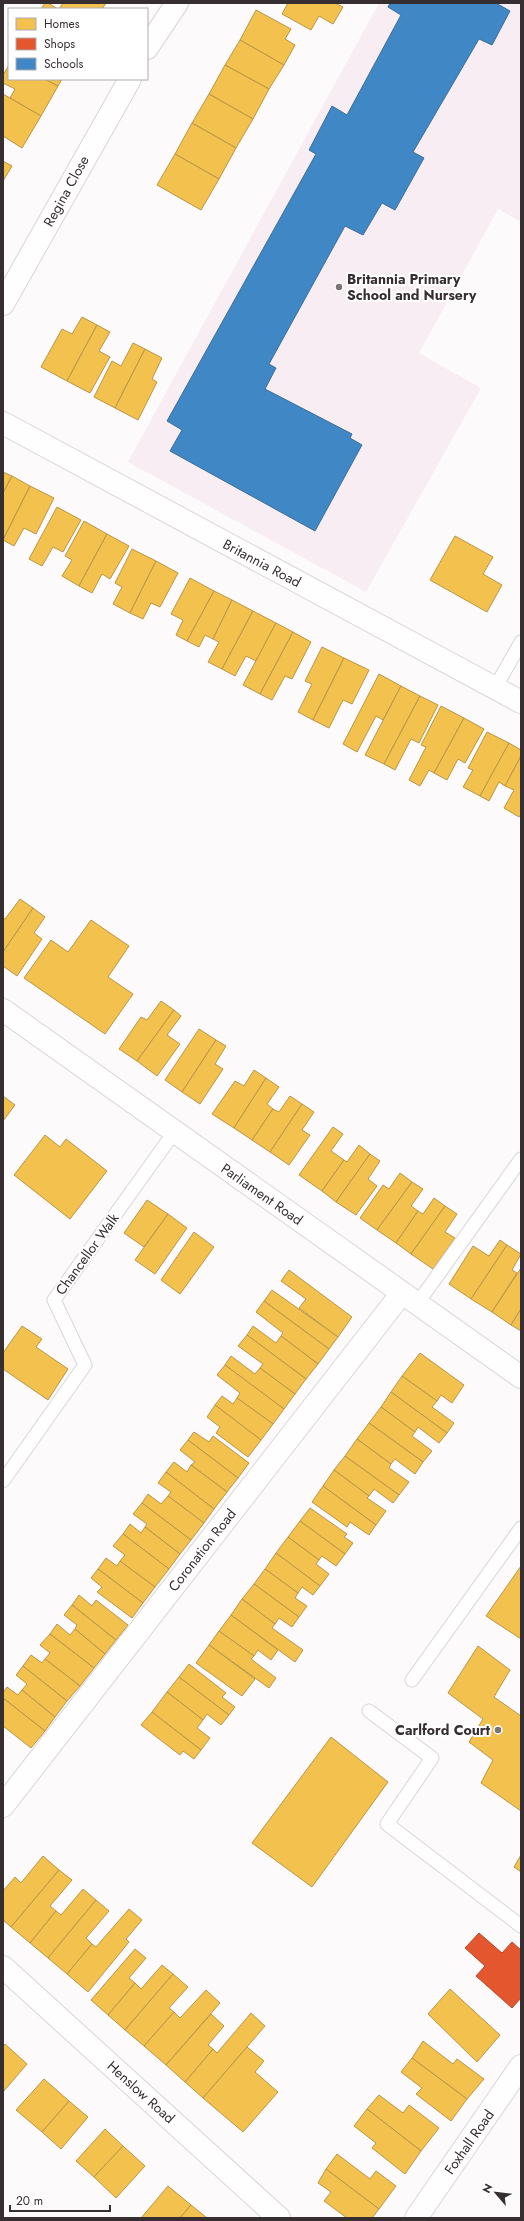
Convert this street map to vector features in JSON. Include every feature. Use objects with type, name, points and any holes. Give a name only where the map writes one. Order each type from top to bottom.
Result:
[{"type":"street","points":[[148,46],[177,3]]},
{"type":"street","name":"Regina Close","points":[[3,304],[129,80]]},
{"type":"street","name":"Britannia Road","points":[[3,423],[521,702]]},
{"type":"street","name":"Parliament Road","points":[[3,1010],[521,1377]]},
{"type":"street","name":"Coronation Road","points":[[3,1806],[410,1298]]},
{"type":"street","name":"Henslow Road","points":[[3,1967],[279,2218]]},
{"type":"street","name":"Foxhall Road","points":[[416,2218],[521,2066]]},
{"type":"lane","points":[[495,688],[521,642]]},
{"type":"lane","name":"Chancellor Walk","points":[[3,1481],[86,1365],[54,1300],[175,1131]]},
{"type":"lane","points":[[410,1298],[521,1159]]},
{"type":"lane","points":[[412,1680],[521,1528]]},
{"type":"lane","points":[[369,1711],[432,1758],[386,1824],[521,1926]]},
{"type":"shaded area","name":"Britannia Primary School and Nursery","points":[[379,3],[521,3],[521,222],[498,209],[419,353],[481,388],[366,592],[128,462]]},
{"type":"building: Homes","points":[[45,3],[48,3],[56,8],[42,8]]},
{"type":"building: Homes","points":[[63,3],[106,3],[103,8],[60,8]]},
{"type":"building: Homes","points":[[288,3],[335,3],[343,7],[333,24],[319,16],[311,30],[282,14]]},
{"type":"building: Homes","points":[[256,10],[291,29],[285,39],[295,45],[284,65],[240,40]]},
{"type":"building: Homes","points":[[240,40],[284,65],[269,89],[225,65]]},
{"type":"building: Homes","points":[[225,65],[269,89],[253,119],[209,94]]},
{"type":"building: Homes","points":[[8,67],[8,80],[47,80],[58,86],[41,116],[10,98],[15,89],[3,83],[3,75]]},
{"type":"building: Homes","points":[[47,80],[61,80],[58,86]]},
{"type":"building: Homes","points":[[3,94],[41,116],[22,148],[3,136]]},
{"type":"building: Homes","points":[[209,94],[253,119],[236,148],[192,123]]},
{"type":"building: Homes","points":[[192,123],[236,148],[219,179],[175,154]]},
{"type":"building: Homes","points":[[175,154],[219,179],[201,210],[157,185]]},
{"type":"building: Homes","points":[[3,161],[12,166],[3,181]]},
{"type":"building: Homes","points":[[82,317],[97,325],[67,381],[41,367],[62,329],[72,334]]},
{"type":"building: Homes","points":[[97,325],[110,332],[99,351],[110,357],[90,393],[67,381]]},
{"type":"building: Homes","points":[[133,343],[145,349],[115,408],[94,397],[112,361],[121,366]]},
{"type":"building: Homes","points":[[145,349],[162,358],[152,379],[157,382],[138,420],[115,408]]},
{"type":"building: Homes","points":[[3,472],[12,476],[3,493]]},
{"type":"building: Homes","points":[[12,476],[30,486],[3,540],[3,493]]},
{"type":"building: Homes","points":[[30,486],[54,498],[36,534],[24,528],[14,546],[3,540]]},
{"type":"building: Homes","points":[[57,507],[81,520],[63,552],[53,547],[42,566],[29,559]]},
{"type":"building: Homes","points":[[84,521],[107,534],[79,586],[62,576],[72,560],[65,556]]},
{"type":"building: Homes","points":[[107,534],[129,546],[110,579],[102,574],[92,593],[79,586]]},
{"type":"building: Homes","points":[[455,536],[493,557],[483,574],[502,585],[487,612],[430,580]]},
{"type":"building: Homes","points":[[132,549],[156,561],[130,613],[113,604],[122,587],[115,583]]},
{"type":"building: Homes","points":[[156,561],[178,573],[160,607],[151,603],[143,619],[130,613]]},
{"type":"building: Homes","points":[[190,578],[214,591],[187,641],[176,635],[183,620],[171,614]]},
{"type":"building: Homes","points":[[214,591],[232,600],[213,639],[205,635],[199,647],[187,641]]},
{"type":"building: Homes","points":[[232,600],[253,611],[222,669],[208,662],[219,642],[213,639]]},
{"type":"building: Homes","points":[[253,611],[276,623],[256,661],[246,656],[235,676],[222,669]]},
{"type":"building: Homes","points":[[276,623],[293,632],[260,694],[243,685]]},
{"type":"building: Homes","points":[[293,632],[311,642],[292,679],[285,676],[272,700],[260,694]]},
{"type":"building: Homes","points":[[322,647],[344,658],[313,720],[298,712],[312,684],[305,681]]},
{"type":"building: Homes","points":[[344,658],[369,670],[352,704],[343,700],[329,728],[313,720]]},
{"type":"building: Homes","points":[[379,674],[401,686],[383,720],[376,716],[357,752],[343,744]]},
{"type":"building: Homes","points":[[401,686],[420,696],[384,764],[365,755]]},
{"type":"building: Homes","points":[[420,696],[438,705],[419,743],[411,739],[395,770],[384,764]]},
{"type":"building: Homes","points":[[441,706],[464,718],[434,773],[429,770],[420,786],[409,780],[426,747],[421,745]]},
{"type":"building: Homes","points":[[464,718],[484,729],[465,763],[458,759],[447,780],[434,773]]},
{"type":"building: Homes","points":[[487,732],[509,743],[480,796],[463,787],[473,770],[468,768]]},
{"type":"building: Homes","points":[[509,743],[521,750],[521,756],[505,786],[499,782],[489,801],[480,796]]},
{"type":"building: Homes","points":[[521,756],[521,814],[519,817],[504,808],[514,790],[505,786]]},
{"type":"building: Homes","points":[[20,899],[33,908],[3,952],[3,918],[5,919]]},
{"type":"building: Homes","points":[[33,908],[45,917],[34,933],[42,939],[17,976],[3,966],[3,952]]},
{"type":"building: Homes","points":[[91,920],[129,946],[108,977],[133,994],[105,1034],[24,978],[51,940],[68,952]]},
{"type":"building: Homes","points":[[161,1001],[174,1010],[137,1061],[119,1049],[141,1017],[147,1020]]},
{"type":"building: Homes","points":[[174,1010],[181,1016],[167,1035],[180,1044],[157,1076],[137,1061]]},
{"type":"building: Homes","points":[[199,1029],[216,1040],[182,1092],[165,1080]]},
{"type":"building: Homes","points":[[216,1040],[226,1046],[215,1064],[223,1069],[200,1104],[182,1092]]},
{"type":"building: Homes","points":[[254,1070],[266,1078],[234,1128],[212,1114],[235,1081],[244,1086]]},
{"type":"building: Homes","points":[[266,1078],[279,1087],[267,1104],[273,1109],[252,1140],[234,1128]]},
{"type":"building: Homes","points":[[3,1096],[15,1105],[3,1121]]},
{"type":"building: Homes","points":[[290,1096],[302,1104],[270,1152],[252,1140],[273,1109],[279,1112]]},
{"type":"building: Homes","points":[[302,1104],[314,1112],[302,1130],[310,1135],[289,1165],[270,1152]]},
{"type":"building: Homes","points":[[333,1127],[343,1134],[331,1151],[344,1160],[322,1191],[299,1175]]},
{"type":"building: Homes","points":[[45,1135],[60,1147],[66,1139],[107,1171],[70,1219],[14,1175]]},
{"type":"building: Homes","points":[[359,1145],[370,1154],[336,1202],[322,1191],[344,1160],[347,1162]]},
{"type":"building: Homes","points":[[370,1154],[380,1161],[368,1179],[377,1186],[356,1215],[336,1202]]},
{"type":"building: Homes","points":[[400,1173],[412,1182],[377,1230],[360,1218],[383,1185],[389,1189]]},
{"type":"building: Homes","points":[[412,1182],[423,1189],[411,1206],[418,1211],[396,1243],[377,1230]]},
{"type":"building: Homes","points":[[434,1198],[445,1206],[411,1254],[396,1243],[418,1211],[423,1214]]},
{"type":"building: Homes","points":[[147,1200],[168,1214],[144,1247],[124,1233]]},
{"type":"building: Homes","points":[[445,1206],[457,1214],[445,1232],[455,1238],[433,1269],[411,1254]]},
{"type":"building: Homes","points":[[168,1214],[187,1228],[155,1274],[135,1260]]},
{"type":"building: Homes","points":[[194,1232],[214,1247],[180,1294],[161,1280]]},
{"type":"building: Homes","points":[[500,1240],[507,1245],[471,1299],[449,1284],[473,1246],[489,1256]]},
{"type":"building: Homes","points":[[507,1245],[521,1254],[512,1270],[517,1273],[492,1312],[471,1299]]},
{"type":"building: Homes","points":[[521,1268],[521,1309],[511,1325],[492,1312]]},
{"type":"building: Homes","points":[[289,1270],[352,1317],[338,1337],[299,1308],[306,1299],[281,1281]]},
{"type":"building: Homes","points":[[272,1290],[338,1337],[329,1349],[264,1301]]},
{"type":"building: Homes","points":[[264,1301],[329,1349],[318,1364],[281,1336],[283,1333],[256,1312]]},
{"type":"building: Homes","points":[[521,1309],[521,1331],[511,1325]]},
{"type":"building: Homes","points":[[22,1326],[42,1339],[36,1347],[68,1369],[48,1400],[3,1369],[3,1353]]},
{"type":"building: Homes","points":[[253,1326],[276,1343],[281,1336],[318,1364],[306,1379],[247,1335]]},
{"type":"building: Homes","points":[[247,1335],[306,1379],[295,1394],[260,1368],[263,1364],[238,1346]]},
{"type":"building: Homes","points":[[420,1353],[464,1385],[452,1403],[441,1395],[437,1401],[402,1376]]},
{"type":"building: Homes","points":[[231,1356],[255,1374],[260,1368],[295,1394],[284,1409],[225,1365]]},
{"type":"building: Homes","points":[[225,1365],[284,1409],[273,1424],[237,1398],[240,1393],[217,1375]]},
{"type":"building: Homes","points":[[402,1376],[437,1401],[432,1407],[454,1423],[447,1433],[391,1392]]},
{"type":"building: Homes","points":[[391,1392],[447,1433],[439,1443],[418,1427],[415,1432],[381,1407]]},
{"type":"building: Homes","points":[[222,1396],[233,1404],[237,1398],[273,1424],[261,1440],[215,1405]]},
{"type":"building: Homes","points":[[215,1405],[261,1440],[248,1457],[216,1433],[220,1427],[207,1417]]},
{"type":"building: Homes","points":[[381,1407],[415,1432],[412,1436],[432,1451],[423,1462],[369,1423]]},
{"type":"building: Homes","points":[[369,1423],[423,1462],[415,1474],[395,1459],[391,1464],[357,1439]]},
{"type":"building: Homes","points":[[194,1432],[209,1442],[213,1436],[249,1463],[238,1478],[188,1440]]},
{"type":"building: Homes","points":[[357,1439],[391,1464],[389,1468],[409,1482],[399,1495],[345,1456]]},
{"type":"building: Homes","points":[[188,1440],[238,1478],[227,1492],[191,1465],[195,1462],[180,1450]]},
{"type":"building: Homes","points":[[345,1456],[399,1495],[393,1503],[374,1489],[369,1496],[334,1470]]},
{"type":"building: Homes","points":[[174,1462],[187,1472],[191,1465],[227,1492],[214,1509],[166,1472]]},
{"type":"building: Homes","points":[[334,1470],[369,1496],[367,1498],[386,1511],[376,1525],[323,1486]]},
{"type":"building: Homes","points":[[166,1472],[214,1509],[204,1523],[168,1496],[171,1492],[158,1483]]},
{"type":"building: Homes","points":[[323,1486],[376,1525],[369,1535],[350,1522],[347,1527],[312,1502]]},
{"type":"building: Homes","points":[[148,1494],[161,1504],[168,1496],[204,1523],[191,1540],[142,1503]]},
{"type":"building: Homes","points":[[142,1503],[191,1540],[180,1554],[145,1527],[147,1524],[133,1514]]},
{"type":"building: Homes","points":[[310,1508],[347,1534],[344,1537],[353,1543],[345,1554],[300,1521]]},
{"type":"building: Homes","points":[[300,1521],[345,1554],[336,1566],[322,1556],[319,1560],[288,1537]]},
{"type":"building: Homes","points":[[130,1524],[141,1533],[145,1527],[180,1554],[169,1569],[123,1534]]},
{"type":"building: Homes","points":[[123,1534],[169,1569],[155,1587],[120,1561],[125,1555],[113,1546]]},
{"type":"building: Homes","points":[[288,1537],[319,1560],[316,1564],[329,1574],[320,1586],[276,1553]]},
{"type":"building: Homes","points":[[276,1553],[320,1586],[313,1595],[302,1587],[298,1593],[265,1569]]},
{"type":"building: Homes","points":[[106,1558],[117,1566],[120,1561],[155,1587],[143,1603],[98,1569]]},
{"type":"building: Homes","points":[[521,1566],[521,1639],[486,1616]]},
{"type":"building: Homes","points":[[98,1569],[143,1603],[132,1618],[97,1592],[102,1587],[91,1578]]},
{"type":"building: Homes","points":[[265,1569],[298,1593],[295,1598],[307,1606],[299,1617],[254,1584]]},
{"type":"building: Homes","points":[[254,1584],[299,1617],[292,1627],[279,1618],[275,1624],[242,1599]]},
{"type":"building: Homes","points":[[79,1595],[92,1606],[96,1600],[128,1625],[116,1640],[72,1605]]},
{"type":"building: Homes","points":[[242,1599],[275,1624],[272,1628],[303,1650],[295,1662],[231,1615]]},
{"type":"building: Homes","points":[[72,1605],[116,1640],[105,1654],[75,1629],[77,1625],[64,1615]]},
{"type":"building: Homes","points":[[231,1615],[278,1650],[271,1660],[258,1650],[254,1656],[219,1631]]},
{"type":"building: Homes","points":[[57,1624],[70,1635],[75,1629],[105,1654],[94,1668],[50,1634]]},
{"type":"building: Homes","points":[[219,1631],[254,1656],[251,1659],[276,1678],[269,1688],[209,1645]]},
{"type":"building: Homes","points":[[50,1634],[94,1668],[80,1686],[45,1659],[50,1653],[40,1645]]},
{"type":"building: Homes","points":[[209,1645],[255,1679],[242,1696],[196,1663]]},
{"type":"building: Homes","name":"Carlford Court","points":[[478,1646],[510,1670],[494,1697],[521,1716],[521,1811],[481,1783],[493,1760],[469,1742],[483,1719],[448,1693]]},
{"type":"building: Homes","points":[[31,1655],[42,1663],[45,1659],[80,1686],[67,1701],[23,1666]]},
{"type":"building: Homes","points":[[189,1664],[226,1693],[222,1697],[235,1707],[229,1715],[179,1677]]},
{"type":"building: Homes","points":[[23,1666],[67,1701],[55,1717],[22,1690],[27,1684],[16,1675]]},
{"type":"building: Homes","points":[[179,1677],[229,1715],[221,1725],[207,1714],[203,1720],[167,1692]]},
{"type":"building: Homes","points":[[7,1687],[18,1695],[22,1690],[55,1717],[45,1731],[3,1698],[3,1693]]},
{"type":"building: Homes","points":[[167,1692],[203,1720],[197,1728],[210,1738],[201,1750],[152,1712]]},
{"type":"building: Homes","points":[[3,1698],[45,1731],[31,1748],[3,1726]]},
{"type":"building: Homes","points":[[152,1712],[201,1750],[194,1759],[183,1751],[180,1755],[141,1725]]},
{"type":"building: Homes","points":[[331,1737],[388,1782],[312,1887],[252,1843]]},
{"type":"building: Homes","points":[[521,1855],[521,1872],[514,1867]]},
{"type":"building: Homes","points":[[43,1856],[59,1870],[11,1927],[3,1920],[3,1891],[15,1877],[21,1883]]},
{"type":"building: Homes","points":[[59,1870],[72,1880],[50,1906],[56,1911],[30,1943],[11,1927]]},
{"type":"building: Homes","points":[[83,1889],[96,1900],[48,1958],[30,1943],[56,1911],[61,1915]]},
{"type":"building: Homes","points":[[96,1900],[109,1911],[86,1938],[92,1944],[67,1974],[48,1958]]},
{"type":"building: Homes","points":[[129,1909],[142,1920],[126,1939],[129,1942],[88,1992],[67,1974],[92,1944],[96,1947]]},
{"type":"building: Homes","points":[[135,1949],[146,1958],[129,1978],[135,1983],[108,2015],[91,2000]]},
{"type":"building: Homes","points":[[162,1965],[173,1974],[125,2030],[108,2015],[135,1983],[141,1989]]},
{"type":"building: Homes","points":[[173,1974],[188,1987],[169,2008],[174,2012],[144,2046],[125,2030]]},
{"type":"building: Homes","points":[[450,1989],[500,2035],[477,2062],[428,2014]]},
{"type":"building: Homes","points":[[206,1990],[220,2003],[166,2065],[144,2046],[174,2012],[180,2018]]},
{"type":"building: Homes","points":[[251,2013],[265,2026],[203,2098],[185,2082],[213,2049],[217,2053]]},
{"type":"building: Homes","points":[[211,2014],[224,2026],[208,2045],[213,2049],[185,2082],[166,2065]]},
{"type":"building: Homes","points":[[423,2041],[453,2064],[457,2059],[484,2079],[467,2099],[412,2058]]},
{"type":"building: Homes","points":[[5,2044],[27,2064],[3,2092],[3,2046]]},
{"type":"building: Homes","points":[[247,2047],[264,2061],[255,2072],[278,2092],[243,2132],[203,2098]]},
{"type":"building: Homes","points":[[412,2058],[467,2099],[451,2121],[416,2094],[422,2088],[401,2072]]},
{"type":"building: Homes","points":[[44,2079],[69,2101],[42,2132],[16,2110]]},
{"type":"building: Homes","points":[[379,2095],[403,2113],[409,2105],[439,2128],[421,2151],[367,2109]]},
{"type":"building: Homes","points":[[69,2101],[88,2117],[61,2149],[42,2132]]},
{"type":"building: Homes","points":[[367,2109],[421,2151],[405,2174],[372,2148],[376,2143],[354,2126]]},
{"type":"building: Homes","points":[[105,2129],[123,2146],[94,2177],[76,2161]]},
{"type":"building: Homes","points":[[123,2146],[145,2166],[116,2198],[94,2177]]},
{"type":"building: Homes","points":[[337,2154],[370,2179],[376,2171],[396,2186],[379,2209],[326,2169]]},
{"type":"building: Homes","points":[[326,2169],[379,2209],[372,2218],[347,2218],[324,2201],[331,2192],[318,2183]]},
{"type":"building: Homes","points":[[168,2186],[191,2205],[180,2218],[141,2218]]},
{"type":"building: Homes","points":[[191,2205],[207,2218],[180,2218]]},
{"type":"building: Shops","points":[[479,1933],[502,1953],[512,1942],[521,1950],[521,1998],[512,2008],[476,1976],[485,1966],[465,1948]]},
{"type":"building: Schools","points":[[390,3],[496,3],[510,11],[492,45],[479,39],[413,152],[424,158],[395,210],[382,203],[363,235],[345,226],[269,364],[276,368],[265,389],[352,434],[350,438],[362,445],[315,531],[170,451],[182,430],[167,421],[316,154],[309,150],[332,106],[347,115],[401,15],[388,7]]},
{"type":"place","name":"Britannia Primary School and Nursery","points":[[339,287]]},
{"type":"place","name":"Carlford Court","points":[[498,1730]]}]
